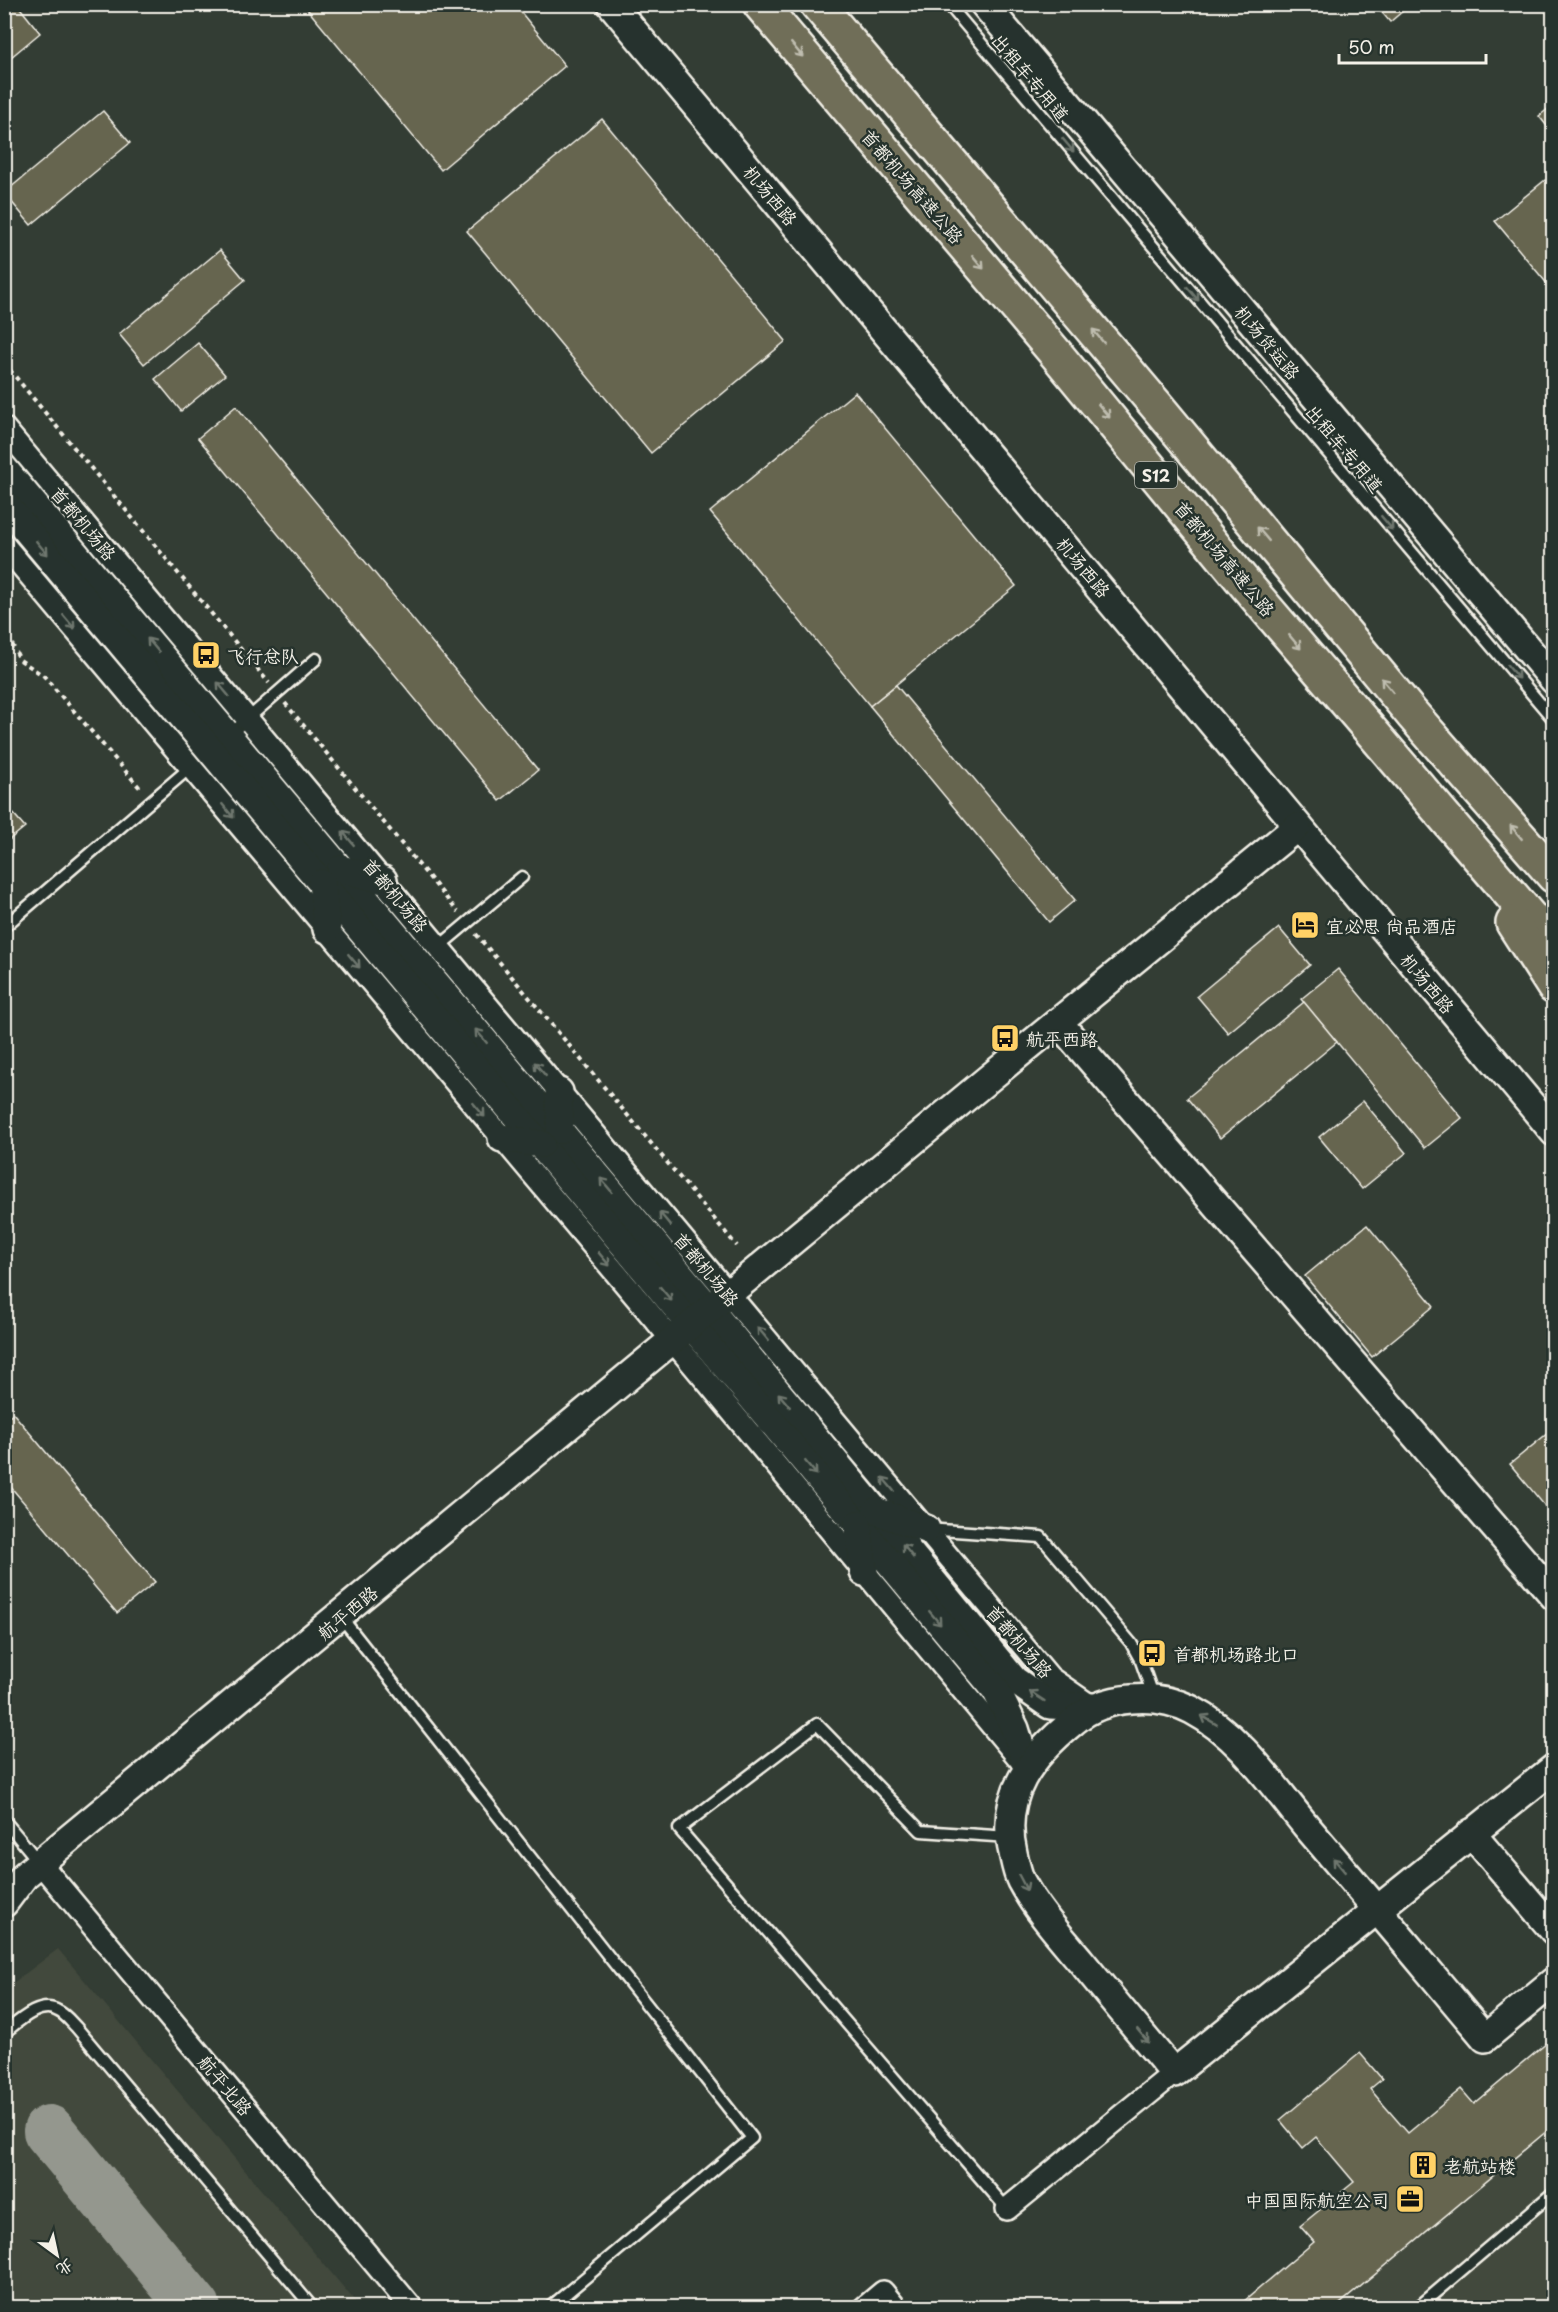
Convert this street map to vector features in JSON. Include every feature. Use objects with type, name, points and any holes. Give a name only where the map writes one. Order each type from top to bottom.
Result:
[{"type":"highway","name":"首都机场高速公路","points":[[760,4],[1463,840],[1554,945]]},
{"type":"highway","name":"S12","points":[[817,4],[1148,396],[1412,714],[1554,876]]},
{"type":"highway","points":[[1463,840],[1554,987]]},
{"type":"street","name":"机场西路","points":[[611,4],[1554,1132]]},
{"type":"street","name":"机场货运路","points":[[984,4],[1554,680]]},
{"type":"street","name":"首都机场路","points":[[4,428],[331,876],[559,1092],[864,1572],[1027,1768]]},
{"type":"street","name":"首都机场路","points":[[4,469],[229,734]]},
{"type":"street","name":"首都机场路","points":[[4,503],[229,734],[383,880],[420,962],[550,1137],[867,1517],[1014,1680],[1050,1705],[1092,1707]]},
{"type":"street","name":"首都机场路","points":[[4,545],[502,1138],[702,1318],[926,1529],[1050,1678],[1092,1707]]},
{"type":"street","name":"航平西路","points":[[4,1903],[25,1875],[341,1617],[1058,1022],[1297,827]]},
{"type":"street","points":[[327,929],[331,876],[383,880]]},
{"type":"street","points":[[1058,1022],[1554,1596]]},
{"type":"street","points":[[502,1138],[550,1137],[559,1092]]},
{"type":"street","name":"首都机场路","points":[[867,1517],[996,1690],[1015,1729],[1027,1768]]},
{"type":"street","points":[[864,1572],[867,1517],[926,1529]]},
{"type":"street","points":[[1174,2073],[1042,1915],[1019,1879],[1010,1837],[1010,1811],[1017,1786],[1027,1768],[1044,1747],[1092,1707],[1123,1700],[1155,1699],[1190,1708],[1221,1727],[1485,2038],[1554,1981]]},
{"type":"street","points":[[1007,2209],[1554,1768]]},
{"type":"street","points":[[1472,1833],[1554,1931]]},
{"type":"street","name":"航平北路","points":[[40,1863],[412,2307]]},
{"type":"street","points":[[864,2307],[883,2292],[896,2307]]},
{"type":"lane","name":"出租车专用道","points":[[948,4],[1554,720]]},
{"type":"lane","points":[[4,927],[316,659]]},
{"type":"lane","points":[[420,962],[522,877]]},
{"type":"lane","points":[[926,1529],[1041,1537],[1131,1643],[1140,1659],[1155,1699]]},
{"type":"lane","points":[[341,1617],[752,2138],[549,2307]]},
{"type":"lane","points":[[1007,2209],[679,1829],[817,1724],[921,1831],[1010,1837]]},
{"type":"lane","points":[[4,1820],[40,1863]]},
{"type":"lane","points":[[4,2033],[25,2016],[44,2008],[58,2010],[76,2027],[313,2307]]},
{"type":"lane","points":[[1417,2307],[1554,2192]]},
{"type":"path","points":[[4,363],[737,1246]]},
{"type":"path","points":[[4,628],[20,660],[44,675],[140,788]]},
{"type":"shaded area","points":[[58,1949],[360,2307],[5,2308],[5,1989]]},
{"type":"shaded area","points":[[1553,2125],[1553,2307],[1335,2307]]},
{"type":"building","points":[[11,4],[17,4],[40,33],[4,63],[4,10]]},
{"type":"building","points":[[303,4],[514,4],[565,66],[441,170]]},
{"type":"building","points":[[1375,4],[1411,4],[1390,22]]},
{"type":"building","points":[[1554,104],[1554,135],[1539,116]]},
{"type":"building","points":[[103,111],[130,143],[31,225],[4,193]]},
{"type":"building","points":[[602,119],[786,341],[651,453],[467,231]]},
{"type":"building","points":[[1545,180],[1554,191],[1554,292],[1495,221]]},
{"type":"building","points":[[220,250],[245,280],[144,364],[119,334]]},
{"type":"building","points":[[198,343],[225,375],[181,411],[155,379]]},
{"type":"building","points":[[855,392],[1016,586],[870,706],[710,512]]},
{"type":"building","points":[[236,406],[538,770],[500,801],[198,438]]},
{"type":"building","points":[[896,685],[1075,900],[1049,922],[870,706]]},
{"type":"building","points":[[4,803],[25,827],[4,844]]},
{"type":"building","points":[[1279,928],[1310,965],[1228,1033],[1197,996]]},
{"type":"building","points":[[1338,969],[1462,1118],[1425,1148],[1301,999]]},
{"type":"building","points":[[1304,1002],[1337,1042],[1220,1138],[1187,1098]]},
{"type":"building","points":[[1363,1101],[1406,1153],[1362,1189],[1319,1137]]},
{"type":"building","points":[[1367,1225],[1434,1306],[1372,1357],[1305,1276]]},
{"type":"building","points":[[13,1413],[155,1582],[117,1613],[4,1479],[4,1420]]},
{"type":"building","points":[[1554,1428],[1554,1517],[1510,1464]]},
{"type":"building","name":"老航站楼","points":[[1554,2037],[1554,2125],[1335,2308],[1236,2308],[1314,2242],[1300,2226],[1354,2182],[1316,2137],[1303,2148],[1280,2120],[1360,2053],[1382,2079],[1370,2089],[1408,2133],[1461,2089],[1474,2104]]},
{"type":"taxiway","points":[[49,2131],[195,2308]]},
{"type":"place","name":"飞行总队","points":[[206,655]]},
{"type":"place","name":"宜必思 尚品酒店","points":[[1305,925]]},
{"type":"place","name":"航平西路","points":[[1005,1038]]},
{"type":"place","name":"首都机场路北口","points":[[1152,1653]]},
{"type":"place","name":"老航站楼","points":[[1423,2165]]},
{"type":"place","name":"中国国际航空公司","points":[[1410,2199]]}]
